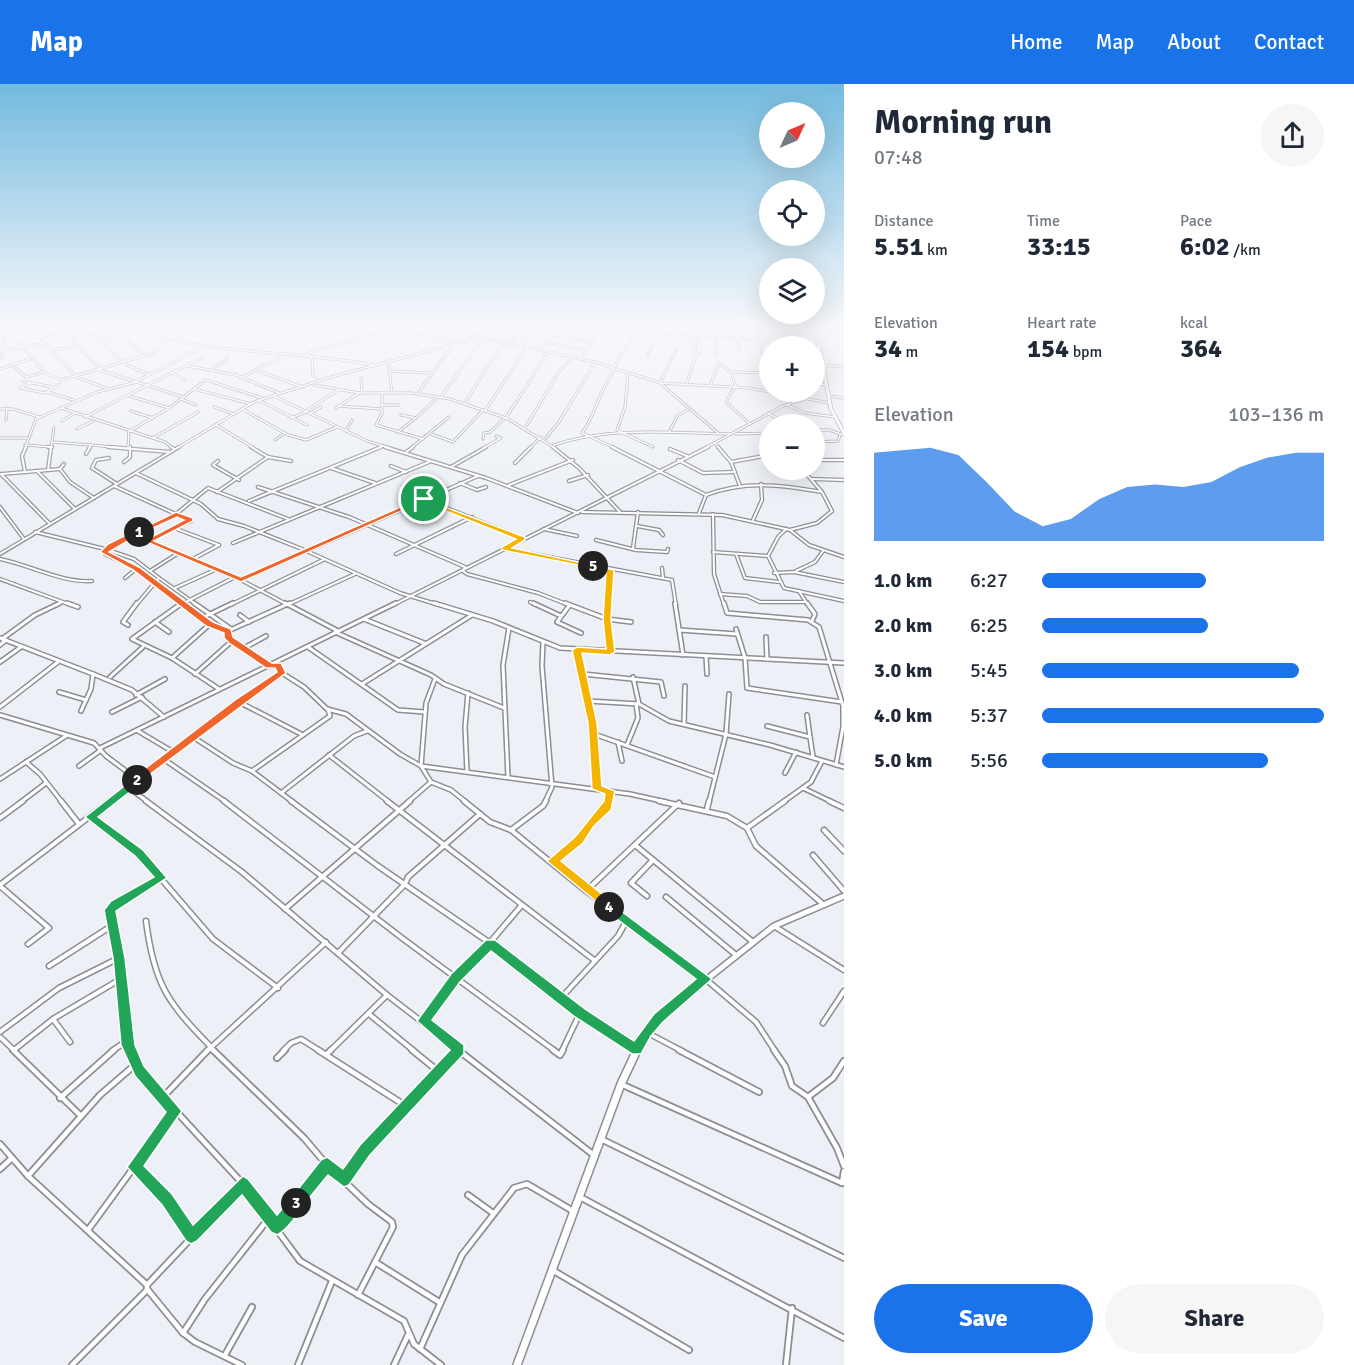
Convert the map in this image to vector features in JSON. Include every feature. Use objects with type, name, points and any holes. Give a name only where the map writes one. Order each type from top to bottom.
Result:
[{"type":"street","points":[[27,384],[20,388],[47,392],[75,401]]},
{"type":"street","points":[[37,384],[54,388]]},
{"type":"street","points":[[47,392],[60,384]]},
{"type":"street","points":[[97,384],[112,390],[130,384]]},
{"type":"street","points":[[135,384],[182,398],[196,405]]},
{"type":"street","points":[[85,417],[151,384]]},
{"type":"street","points":[[129,431],[169,408],[202,384]]},
{"type":"street","points":[[218,384],[263,399]]},
{"type":"street","points":[[256,384],[281,394]]},
{"type":"street","points":[[295,384],[304,387]]},
{"type":"street","points":[[361,384],[361,393]]},
{"type":"street","points":[[391,384],[392,393]]},
{"type":"street","points":[[418,393],[424,384]]},
{"type":"street","points":[[398,432],[427,410],[450,384]]},
{"type":"street","points":[[465,403],[477,384]]},
{"type":"street","points":[[431,435],[453,442],[484,410],[502,384]]},
{"type":"street","points":[[483,439],[484,433],[490,432],[504,419],[527,384]]},
{"type":"street","points":[[525,428],[545,402],[555,384]]},
{"type":"street","points":[[545,439],[560,422],[582,384]]},
{"type":"street","points":[[584,435],[582,433],[591,422],[604,384]]},
{"type":"street","points":[[618,432],[626,407],[627,384]]},
{"type":"street","points":[[661,384],[688,410],[719,434]]},
{"type":"street","points":[[670,384],[759,390]]},
{"type":"street","points":[[734,384],[735,388],[726,402],[751,424]]},
{"type":"street","points":[[0,554],[258,400],[313,385],[361,393],[418,393],[465,403],[484,410],[541,436],[554,445],[588,475],[620,512]]},
{"type":"street","points":[[826,385],[834,417],[843,433]]},
{"type":"street","points":[[25,472],[22,456],[33,422],[39,417],[108,388]]},
{"type":"street","points":[[194,389],[251,404]]},
{"type":"street","points":[[308,412],[338,389]]},
{"type":"street","points":[[361,393],[337,407],[381,409]]},
{"type":"street","points":[[382,393],[382,405],[376,425],[423,439]]},
{"type":"street","points":[[128,396],[169,408]]},
{"type":"street","points":[[274,396],[337,427],[383,446],[451,466],[580,512],[699,513],[753,520],[790,530],[809,546],[844,556]]},
{"type":"street","points":[[829,396],[844,398]]},
{"type":"street","points":[[258,400],[307,425]]},
{"type":"street","points":[[769,414],[795,402]]},
{"type":"street","points":[[824,402],[830,403]]},
{"type":"street","points":[[382,405],[399,405]]},
{"type":"street","points":[[786,405],[808,414],[834,417]]},
{"type":"street","points":[[214,407],[234,414]]},
{"type":"street","points":[[0,409],[6,408],[39,417]]},
{"type":"street","points":[[6,408],[6,420]]},
{"type":"street","points":[[61,408],[170,444],[174,449]]},
{"type":"street","points":[[291,418],[321,408]]},
{"type":"street","points":[[242,409],[285,433],[310,440],[337,427]]},
{"type":"street","points":[[669,432],[678,415],[688,410]]},
{"type":"street","points":[[131,411],[153,418]]},
{"type":"street","points":[[153,438],[198,412]]},
{"type":"street","points":[[62,422],[75,413]]},
{"type":"street","points":[[401,415],[416,418]]},
{"type":"street","points":[[405,453],[431,435],[449,417]]},
{"type":"street","points":[[77,429],[95,420]]},
{"type":"street","points":[[346,431],[352,420]]},
{"type":"street","points":[[79,766],[101,749],[522,538],[580,512],[759,420]]},
{"type":"street","points":[[216,425],[268,457],[291,461]]},
{"type":"street","points":[[48,470],[54,428]]},
{"type":"street","points":[[825,430],[843,433]]},
{"type":"street","points":[[124,462],[130,457],[129,431]]},
{"type":"street","points":[[554,445],[584,435],[618,432],[759,435]]},
{"type":"street","points":[[618,432],[653,447]]},
{"type":"street","points":[[275,440],[285,433]]},
{"type":"street","points":[[825,442],[838,441],[843,433]]},
{"type":"street","points":[[584,435],[706,495],[740,486],[761,484],[822,492]]},
{"type":"street","points":[[451,466],[501,438],[496,436]]},
{"type":"street","points":[[514,464],[541,436]]},
{"type":"street","points":[[0,438],[27,438]]},
{"type":"street","points":[[53,442],[170,452]]},
{"type":"street","points":[[715,443],[731,462],[740,486]]},
{"type":"street","points":[[25,445],[52,447]]},
{"type":"street","points":[[86,454],[91,445]]},
{"type":"street","points":[[247,502],[383,446]]},
{"type":"street","points":[[670,449],[688,456]]},
{"type":"street","points":[[217,492],[238,480],[268,457]]},
{"type":"street","points":[[731,462],[759,457]]},
{"type":"street","points":[[109,458],[96,460],[92,468],[116,485],[191,521],[148,541],[235,577],[336,632],[435,679],[504,708]]},
{"type":"street","points":[[218,460],[213,465],[238,480]]},
{"type":"street","points":[[507,486],[573,460]]},
{"type":"street","points":[[678,460],[704,473],[735,472]]},
{"type":"street","points":[[825,460],[844,460]]},
{"type":"street","points":[[233,543],[431,461]]},
{"type":"street","points":[[1,474],[60,469],[64,464]]},
{"type":"street","points":[[391,466],[406,472]]},
{"type":"street","points":[[331,468],[375,483]]},
{"type":"street","points":[[60,469],[68,481],[94,498]]},
{"type":"street","points":[[37,471],[75,508]]},
{"type":"street","points":[[136,473],[201,504],[218,519],[259,532],[410,596],[472,615],[543,642],[577,650],[844,663]]},
{"type":"street","points":[[1,474],[50,524]]},
{"type":"street","points":[[569,481],[588,475]]},
{"type":"street","points":[[241,580],[478,476]]},
{"type":"street","points":[[825,479],[844,480]]},
{"type":"street","points":[[790,530],[817,523],[831,511],[822,492],[813,480]]},
{"type":"street","points":[[460,483],[477,490],[486,487]]},
{"type":"street","points":[[753,520],[762,500],[763,487],[761,484]]},
{"type":"street","points":[[258,487],[273,490],[366,524],[465,567]]},
{"type":"street","points":[[105,549],[176,514],[207,488],[288,519]]},
{"type":"street","points":[[699,513],[706,495]]},
{"type":"street","points":[[424,499],[522,538]]},
{"type":"street","points":[[0,507],[24,540]]},
{"type":"street","points":[[633,548],[638,512]]},
{"type":"street","points":[[713,514],[713,552],[720,594],[727,613],[812,621],[819,627],[842,702],[843,726],[836,765]]},
{"type":"street","points":[[396,554],[472,517]]},
{"type":"street","points":[[637,526],[659,530],[663,535]]},
{"type":"street","points":[[174,527],[219,544],[193,559]]},
{"type":"street","points":[[543,529],[577,536]]},
{"type":"street","points":[[786,529],[778,537],[768,556],[779,582],[785,589],[844,602]]},
{"type":"street","points":[[35,532],[56,539],[72,539],[134,559],[230,631]]},
{"type":"street","points":[[596,540],[633,548],[667,552],[668,549]]},
{"type":"street","points":[[504,548],[672,580],[675,587],[683,655]]},
{"type":"street","points":[[105,549],[105,554],[136,569],[210,624],[230,631],[355,573]]},
{"type":"street","points":[[794,572],[815,562],[823,550]]},
{"type":"street","points":[[713,552],[768,556]]},
{"type":"street","points":[[150,571],[178,553]]},
{"type":"street","points":[[736,554],[743,577],[779,582]]},
{"type":"street","points":[[0,559],[33,566],[78,582],[92,580]]},
{"type":"street","points":[[202,618],[323,560]]},
{"type":"street","points":[[465,567],[463,571],[467,574],[527,590],[607,619],[631,622]]},
{"type":"street","points":[[662,568],[663,578]]},
{"type":"street","points":[[125,579],[136,569]]},
{"type":"street","points":[[175,588],[217,569]]},
{"type":"street","points":[[610,570],[607,619],[610,652]]},
{"type":"street","points":[[774,573],[794,572],[844,582]]},
{"type":"street","points":[[219,689],[172,658],[143,647],[132,639],[182,603],[235,577]]},
{"type":"street","points":[[128,625],[123,622],[124,618],[159,578]]},
{"type":"street","points":[[0,579],[78,608]]},
{"type":"street","points":[[799,591],[815,614],[812,621]]},
{"type":"street","points":[[720,594],[745,596],[760,602],[773,600],[805,602]]},
{"type":"street","points":[[0,645],[3,639],[35,615],[63,602]]},
{"type":"street","points":[[530,603],[561,616]]},
{"type":"street","points":[[570,605],[558,623],[580,633]]},
{"type":"street","points":[[240,615],[249,622]]},
{"type":"street","points":[[363,684],[424,643],[472,615]]},
{"type":"street","points":[[364,619],[424,643]]},
{"type":"street","points":[[155,622],[168,632]]},
{"type":"street","points":[[172,658],[210,624]]},
{"type":"street","points":[[507,777],[503,665],[506,632],[509,628]]},
{"type":"street","points":[[679,630],[736,632],[744,658],[745,680],[749,689],[842,702]]},
{"type":"street","points":[[230,631],[228,638],[270,666],[278,666],[282,673],[304,687],[327,709],[330,716],[252,771]]},
{"type":"street","points":[[244,648],[266,636]]},
{"type":"street","points":[[766,637],[767,659]]},
{"type":"street","points":[[3,639],[58,662],[93,674],[110,677],[135,695],[142,697],[164,717]]},
{"type":"street","points":[[195,674],[232,641]]},
{"type":"street","points":[[511,830],[543,806],[552,783],[542,666],[543,642]]},
{"type":"street","points":[[0,662],[21,647]]},
{"type":"street","points":[[110,677],[143,647]]},
{"type":"street","points":[[308,647],[398,710],[424,712]]},
{"type":"street","points":[[577,650],[594,734],[597,789]]},
{"type":"street","points":[[706,656],[707,674]]},
{"type":"street","points":[[0,707],[58,662]]},
{"type":"street","points":[[28,944],[49,928],[0,886],[239,702],[282,673]]},
{"type":"street","points":[[81,711],[93,674]]},
{"type":"street","points":[[583,674],[633,677],[661,682],[664,696]]},
{"type":"street","points":[[627,745],[638,718],[633,677]]},
{"type":"street","points":[[135,695],[165,679]]},
{"type":"street","points":[[435,679],[430,687],[424,712],[421,766],[431,782],[443,785],[500,827],[511,830],[553,861],[586,891],[706,979],[711,987],[723,992],[759,1026],[785,1066],[792,1086],[808,1097],[842,1155],[844,1166]]},
{"type":"street","points":[[684,724],[685,686]]},
{"type":"street","points":[[59,692],[86,700]]},
{"type":"street","points":[[467,772],[465,727],[468,693]]},
{"type":"street","points":[[707,809],[726,734],[729,694]]},
{"type":"street","points":[[112,712],[142,697]]},
{"type":"street","points":[[588,701],[637,704],[662,719],[726,734],[844,767]]},
{"type":"street","points":[[239,702],[302,734]]},
{"type":"street","points":[[327,709],[338,710],[414,764],[421,766],[610,791],[680,803],[727,816],[747,828],[756,846],[824,905]]},
{"type":"street","points":[[0,715],[94,743],[138,780]]},
{"type":"street","points":[[807,715],[813,758]]},
{"type":"street","points":[[767,726],[810,737]]},
{"type":"street","points":[[280,793],[354,736],[367,730]]},
{"type":"street","points":[[138,731],[175,753]]},
{"type":"street","points":[[594,734],[715,777]]},
{"type":"street","points":[[0,779],[67,735]]},
{"type":"street","points":[[193,737],[252,771],[405,884],[490,943],[580,1013],[636,1050]]},
{"type":"street","points":[[618,742],[622,761]]},
{"type":"street","points":[[785,772],[796,753]]},
{"type":"street","points":[[329,755],[521,906],[594,960]]},
{"type":"street","points":[[165,760],[199,781],[373,916],[560,1055],[580,1013]]},
{"type":"street","points":[[747,828],[811,782],[822,761]]},
{"type":"street","points":[[26,762],[47,783],[80,824]]},
{"type":"street","points":[[285,909],[431,782]]},
{"type":"street","points":[[0,818],[47,783]]},
{"type":"street","points":[[128,788],[242,872],[387,994],[596,1157]]},
{"type":"street","points":[[803,788],[844,808]]},
{"type":"street","points":[[553,861],[579,840],[590,823],[607,807],[610,791]]},
{"type":"street","points":[[586,891],[680,803]]},
{"type":"street","points":[[338,953],[405,884],[408,877],[481,814]]},
{"type":"street","points":[[90,817],[139,853],[213,939],[278,988]]},
{"type":"street","points":[[824,831],[844,850]]},
{"type":"street","points":[[635,844],[753,942]]},
{"type":"street","points":[[517,1365],[603,1140],[621,1084],[646,1032],[658,1018],[774,926],[844,894],[813,855]]},
{"type":"street","points":[[647,896],[631,883],[653,860]]},
{"type":"street","points":[[162,878],[112,906],[128,1040],[136,1064],[175,1111],[243,1184],[277,1227],[296,1256],[332,1281],[404,1321],[408,1326],[408,1335],[394,1365]]},
{"type":"street","points":[[666,897],[736,955]]},
{"type":"street","points":[[423,1021],[455,978],[490,943],[502,925],[521,906]]},
{"type":"street","points":[[626,925],[627,920]]},
{"type":"street","points":[[146,921],[151,962],[159,987],[181,1017],[234,1073],[304,1138],[327,1165],[368,1204],[392,1222],[393,1227],[358,1295]]},
{"type":"street","points":[[561,998],[626,925],[632,923]]},
{"type":"street","points":[[49,966],[113,925]]},
{"type":"street","points":[[774,926],[844,970]]},
{"type":"street","points":[[164,1097],[211,1047],[326,942]]},
{"type":"street","points":[[0,1032],[59,988],[119,958]]},
{"type":"street","points":[[14,1050],[52,1019],[120,979]]},
{"type":"street","points":[[823,1023],[844,991]]},
{"type":"street","points":[[327,1054],[387,994]]},
{"type":"street","points":[[369,1014],[438,1071]]},
{"type":"street","points":[[52,1019],[69,1042]]},
{"type":"street","points":[[646,1032],[759,1092]]},
{"type":"street","points":[[0,1037],[81,1116]]},
{"type":"street","points":[[277,1058],[296,1039],[301,1039],[406,1106]]},
{"type":"street","points":[[60,1098],[106,1055],[128,1040]]},
{"type":"street","points":[[344,1179],[365,1150],[459,1050]]},
{"type":"street","points":[[808,1097],[833,1078],[844,1061]]},
{"type":"street","points":[[28,1176],[81,1116],[136,1064]]},
{"type":"street","points":[[621,1084],[843,1183],[844,1172]]},
{"type":"street","points":[[88,1230],[175,1111]]},
{"type":"street","points":[[603,1140],[844,1258]]},
{"type":"street","points":[[0,1144],[28,1176],[147,1287],[183,1333],[209,1350],[225,1355],[242,1365]]},
{"type":"street","points":[[0,1170],[12,1158]]},
{"type":"street","points":[[277,1227],[327,1165]]},
{"type":"street","points":[[134,1167],[167,1199],[191,1236]]},
{"type":"street","points":[[420,1349],[439,1302],[462,1255],[507,1195],[523,1183],[575,1211]]},
{"type":"street","points":[[72,1365],[147,1287],[191,1236],[243,1184]]},
{"type":"street","points":[[468,1195],[494,1213]]},
{"type":"street","points":[[580,1197],[792,1308],[844,1338]]},
{"type":"street","points":[[183,1333],[205,1299],[269,1218]]},
{"type":"street","points":[[375,1262],[439,1302]]},
{"type":"street","points":[[552,1270],[689,1350]]},
{"type":"street","points":[[298,1365],[332,1281]]},
{"type":"street","points":[[225,1355],[252,1307]]},
{"type":"street","points":[[786,1365],[792,1308]]},
{"type":"street","points":[[408,1335],[412,1343],[441,1365]]},
{"type":"route","points":[[424,499],[497,530],[522,538],[504,548],[610,570],[607,619],[610,652],[577,650],[592,723],[597,789],[610,791],[609,801],[607,807],[590,823],[579,840],[553,861],[586,891],[706,979],[658,1018],[646,1032],[636,1050],[602,1025],[580,1013],[490,943],[474,963],[455,978],[423,1021],[459,1050],[365,1150],[344,1179],[327,1165],[277,1227],[243,1184],[191,1236],[167,1199],[134,1167],[175,1111],[139,1071],[128,1045],[119,958],[110,910],[115,904],[162,878],[130,845],[90,817],[226,711],[282,673],[278,666],[270,666],[228,638],[228,631],[210,624],[147,576],[104,552],[117,542],[176,514],[191,521],[148,541],[241,580],[424,499]]}]
